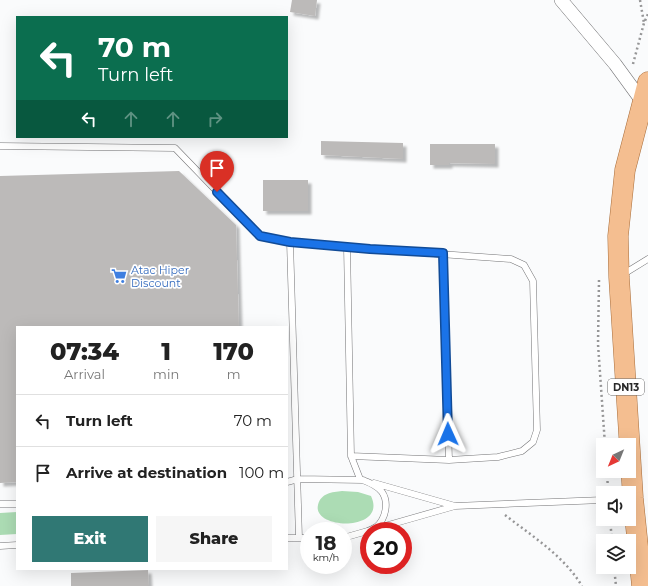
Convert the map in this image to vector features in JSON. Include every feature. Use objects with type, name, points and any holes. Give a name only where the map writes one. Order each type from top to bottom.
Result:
[{"type":"main road","name":"DN13","points":[[630,486],[618,236],[625,170],[648,82]]},
{"type":"main road","name":"DN13","points":[[634,526],[642,586]]},
{"type":"street","points":[[561,0],[615,64],[642,101]]},
{"type":"lane","points":[[0,146],[174,148],[260,236],[290,242],[511,259],[524,265],[533,281],[537,430],[533,442],[522,451],[498,457],[449,460],[352,456]]},
{"type":"lane","points":[[288,538],[299,538],[290,242]]},
{"type":"lane","points":[[347,247],[352,456],[360,479],[373,484],[382,492],[386,504],[384,517],[380,522]]},
{"type":"lane","points":[[443,253],[449,460]]},
{"type":"lane","points":[[619,277],[648,259]]},
{"type":"lane","points":[[288,482],[298,479],[360,479],[455,506]]},
{"type":"lane","points":[[400,522],[455,506],[596,500]]},
{"type":"lane","points":[[0,504],[16,504]]},
{"type":"lane","points":[[0,546],[16,545]]},
{"type":"path","points":[[640,0],[644,24]]},
{"type":"path","points":[[492,505],[547,546],[566,564],[582,586]]},
{"type":"path","points":[[615,574],[616,586]]},
{"type":"green space","points":[[342,491],[358,492],[371,496],[373,508],[369,516],[360,521],[334,522],[326,519],[319,513],[318,505],[319,501],[324,496]]},
{"type":"green space","points":[[16,512],[16,534],[0,535],[0,513]]},
{"type":"building","points":[[292,0],[317,0],[315,16],[290,12]]},
{"type":"building","points":[[321,141],[403,143],[403,159],[321,155]]},
{"type":"building","points":[[430,144],[495,144],[495,164],[449,163],[449,165],[430,165]]},
{"type":"building","name":"Atac Hiper Discount","points":[[179,171],[236,225],[239,326],[16,326],[16,482],[0,483],[0,176]]},
{"type":"building","points":[[263,180],[308,180],[308,211],[263,211]]},
{"type":"building","points":[[148,570],[149,586],[71,586],[71,573]]},
{"type":"place","name":"Atac Hiper Discount","points":[[119,276]]},
{"type":"route","points":[[217,192],[260,236],[290,242],[408,252],[443,253],[448,434]]}]
